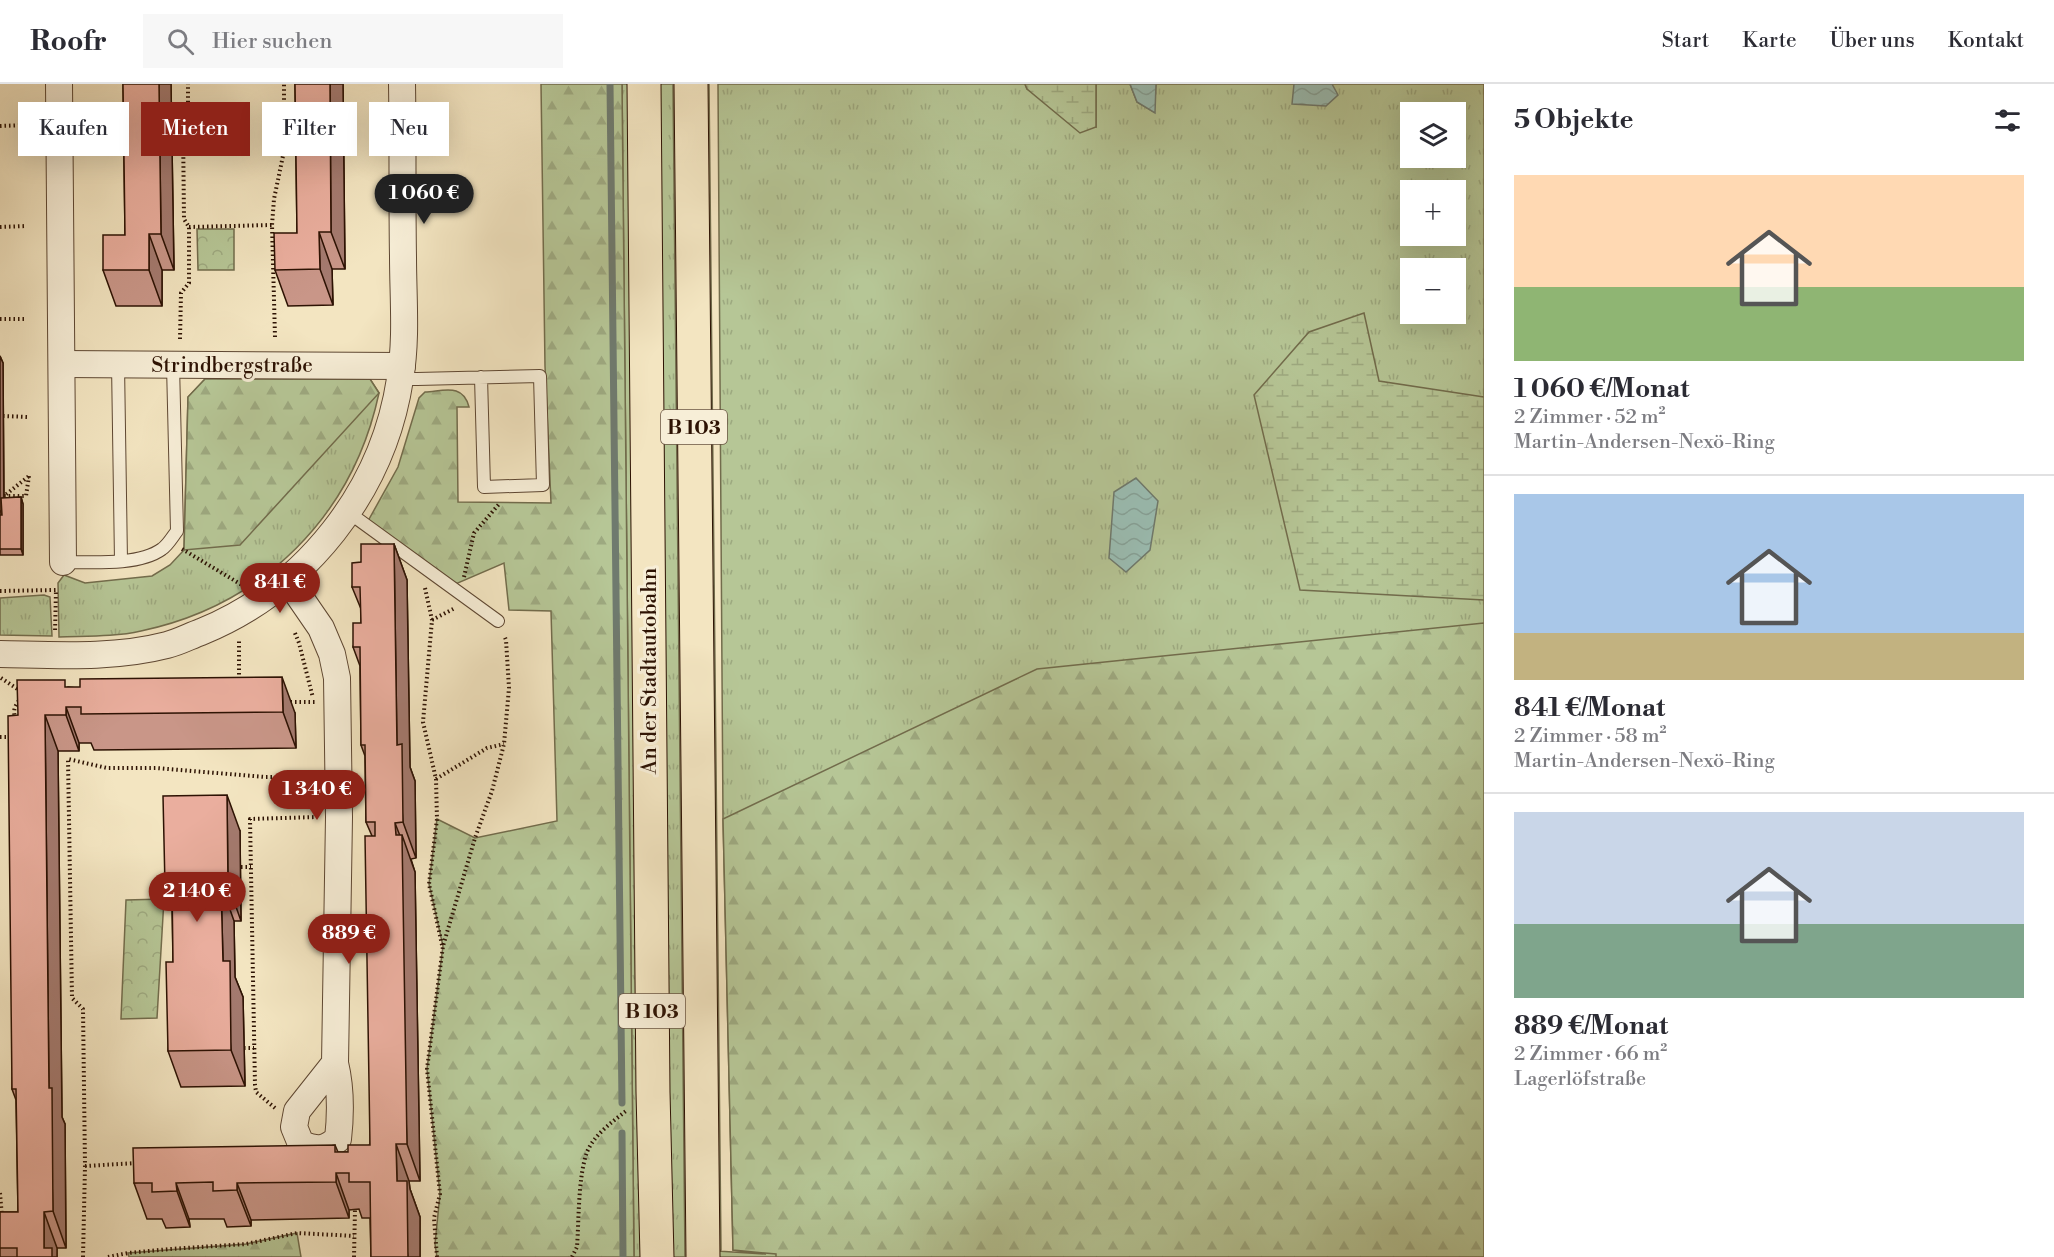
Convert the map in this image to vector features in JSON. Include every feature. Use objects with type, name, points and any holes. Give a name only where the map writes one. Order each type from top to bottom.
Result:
[{"type":"highway","name":"An der Stadtautobahn","points":[[644,84],[653,1081],[657,1257]]},
{"type":"highway","name":"B 103","points":[[691,84],[703,1257]]},
{"type":"street","points":[[59,84],[63,562]]},
{"type":"street","points":[[0,654],[115,654],[169,645],[220,624],[264,599],[288,580],[323,545],[348,512],[379,458],[392,420],[401,372],[404,330],[402,84]]},
{"type":"street","name":"Strindbergstraße","points":[[62,364],[401,372]]},
{"type":"street","points":[[288,580],[321,627],[332,654],[337,678],[339,817],[335,1063]]},
{"type":"lane","points":[[118,364],[121,561]]},
{"type":"lane","points":[[63,562],[121,561],[145,557],[162,549],[177,531],[173,365]]},
{"type":"lane","points":[[401,372],[481,377],[540,376],[543,485],[484,487],[481,377]]},
{"type":"lane","points":[[348,512],[498,621]]},
{"type":"path","points":[[180,339],[181,293],[189,283],[189,227],[184,219],[183,126],[188,122],[188,84]]},
{"type":"path","points":[[275,337],[272,225],[274,199],[284,151],[284,84]]},
{"type":"path","points":[[0,126],[18,125]]},
{"type":"path","points":[[189,227],[272,225]]},
{"type":"path","points":[[0,227],[26,226]]},
{"type":"path","points":[[0,319],[27,319]]},
{"type":"path","points":[[3,416],[28,417]]},
{"type":"path","points":[[29,476],[26,496],[4,496],[20,483],[29,476]]},
{"type":"path","points":[[463,580],[474,533],[514,486]]},
{"type":"path","points":[[170,539],[264,599]]},
{"type":"path","points":[[411,558],[422,575],[432,620],[423,722],[436,779],[437,819],[429,885],[442,946]]},
{"type":"path","points":[[0,591],[56,590],[55,655]]},
{"type":"path","points":[[436,1257],[434,1218],[441,1194],[426,1069],[442,946],[492,791],[504,744],[509,688],[506,640],[498,621]]},
{"type":"path","points":[[283,702],[313,702],[299,643],[294,632]]},
{"type":"path","points":[[239,641],[240,678],[244,686]]},
{"type":"path","points":[[0,677],[24,693],[15,707],[14,714],[19,724]]},
{"type":"path","points":[[235,686],[240,678]]},
{"type":"path","points":[[0,737],[19,736]]},
{"type":"path","points":[[436,779],[487,748],[504,744]]},
{"type":"path","points":[[83,1257],[85,1166],[83,1009],[72,998],[68,759],[107,768],[156,768],[265,777],[337,777]]},
{"type":"path","points":[[275,1108],[256,1092],[250,819],[339,817]]},
{"type":"path","points":[[241,867],[251,867]]},
{"type":"path","points":[[244,1048],[254,1048]]},
{"type":"path","points":[[572,1257],[577,1247],[583,1172],[588,1150],[599,1134],[632,1107]]},
{"type":"path","points":[[85,1166],[140,1163]]},
{"type":"path","points":[[0,1193],[3,1224]]},
{"type":"path","points":[[354,1257],[355,1209]]},
{"type":"path","points":[[108,1257],[170,1248],[246,1244],[297,1233],[354,1236]]},
{"type":"green space","points":[[541,84],[622,84],[634,1257],[437,1257],[435,1244],[440,1194],[427,1069],[443,946],[429,884],[437,819],[475,838],[557,821],[551,611],[509,610],[504,563],[451,586],[368,521],[398,467],[419,398],[425,392],[457,391],[466,399],[469,407],[457,407],[458,502],[551,503],[545,366]]},
{"type":"green space","points":[[622,84],[631,84],[642,1257],[634,1257]]},
{"type":"green space","points":[[660,84],[673,84],[685,1257],[670,1257]]},
{"type":"green space","points":[[702,84],[709,84],[721,1250],[717,1251],[766,1254],[733,1250],[723,819],[718,84],[1025,84],[1027,89],[1096,127],[1096,84],[1130,84],[1137,102],[1154,112],[1156,84],[1484,84],[1484,1257],[714,1257]]},
{"type":"green space","points":[[1025,84],[1096,84],[1096,127],[1080,133],[1027,89]]},
{"type":"green space","points":[[197,229],[234,229],[234,270],[198,270]]},
{"type":"green space","points":[[1364,313],[1379,381],[1484,397],[1484,600],[1300,590],[1254,395],[1309,332]]},
{"type":"green space","points":[[205,379],[370,379],[379,393],[366,437],[348,478],[325,515],[296,548],[264,576],[226,600],[185,618],[131,633],[59,637],[58,583],[64,575],[85,583],[152,576],[170,565],[184,550],[188,397]]},
{"type":"green space","points":[[205,379],[370,379],[379,393],[240,545],[184,550],[188,397]]},
{"type":"green space","points":[[44,595],[50,597],[52,636],[0,635],[0,598]]},
{"type":"green space","points":[[1484,623],[1484,1257],[776,1257],[776,1254],[733,1250],[723,819],[1037,669]]},
{"type":"green space","points":[[164,899],[157,1018],[121,1019],[126,900]]},
{"type":"green space","points":[[297,1233],[301,1257],[129,1257],[128,1253],[246,1244]]},
{"type":"water","points":[[1130,84],[1156,84],[1155,113],[1137,102]]},
{"type":"water","points":[[1294,84],[1332,84],[1338,95],[1326,106],[1292,104]]},
{"type":"water","points":[[1136,478],[1158,501],[1150,550],[1126,572],[1109,558],[1114,492]]},
{"type":"building","points":[[123,84],[159,84],[159,102],[141,102],[141,156],[160,156],[161,234],[149,234],[149,270],[103,270],[103,235],[125,235],[124,156],[129,156],[129,102],[123,102]]},
{"type":"building","points":[[295,84],[330,84],[330,102],[295,102]]},
{"type":"building","points":[[296,156],[330,156],[331,232],[319,232],[320,269],[275,270],[274,233],[297,233]]},
{"type":"building","points":[[21,497],[21,549],[0,549],[1,498]]},
{"type":"building","points":[[361,544],[394,544],[397,745],[402,744],[403,822],[395,823],[396,835],[402,835],[407,1144],[396,1144],[397,1181],[407,1181],[408,1257],[371,1257],[370,1182],[349,1182],[349,1173],[336,1173],[336,1182],[237,1183],[237,1190],[213,1191],[213,1182],[176,1183],[177,1191],[152,1192],[152,1183],[134,1183],[133,1148],[335,1145],[335,1152],[348,1152],[348,1145],[370,1145],[365,836],[375,836],[375,822],[366,822],[365,745],[361,745],[360,647],[353,647],[353,623],[361,623],[360,587],[352,587],[352,563],[361,562]]},
{"type":"building","points":[[282,677],[283,712],[81,714],[81,707],[66,707],[66,715],[45,715],[49,1088],[52,1088],[53,1211],[44,1212],[44,1248],[52,1248],[52,1257],[17,1257],[17,1248],[0,1248],[0,1212],[18,1212],[16,1089],[12,1089],[8,716],[18,715],[17,680],[65,680],[65,687],[80,687],[80,679]]},
{"type":"building","points":[[227,795],[228,884],[221,884],[223,961],[230,961],[231,1050],[168,1051],[166,962],[173,962],[172,885],[165,886],[163,796]]},
{"type":"waterway","points":[[610,84],[622,1103]]},
{"type":"waterway","points":[[622,1133],[623,1257]]}]
